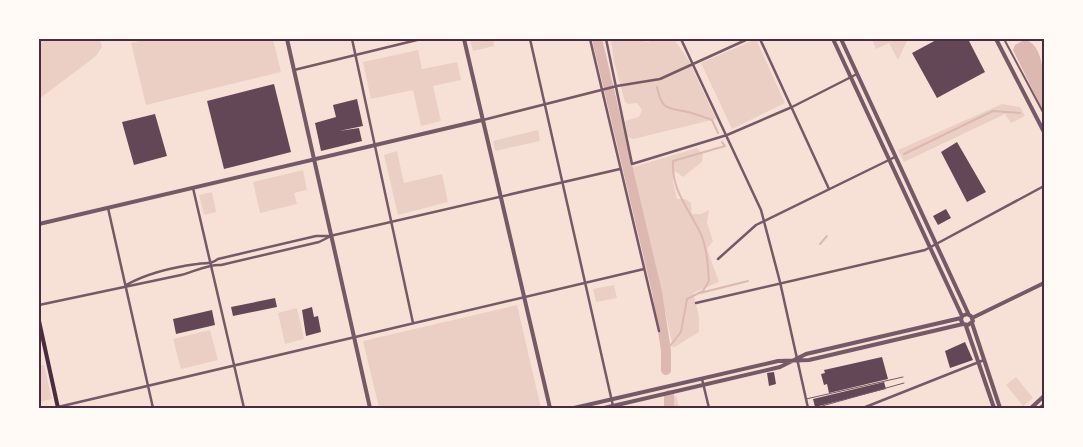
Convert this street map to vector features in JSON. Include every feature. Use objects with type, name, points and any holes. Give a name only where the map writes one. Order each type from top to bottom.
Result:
[{"type":"main road","points":[[39,320],[58,408]]},
{"type":"street","points":[[286,39],[370,408]]},
{"type":"street","points":[[352,39],[413,324]]},
{"type":"street","points":[[293,70],[421,39]]},
{"type":"street","points":[[464,39],[550,408]]},
{"type":"street","points":[[530,39],[613,406]]},
{"type":"street","points":[[590,39],[659,331]]},
{"type":"street","points":[[606,39],[632,164],[727,135],[792,107],[857,74]]},
{"type":"street","points":[[682,39],[764,220],[808,408]]},
{"type":"street","points":[[39,224],[545,106],[611,87],[660,79],[748,39]]},
{"type":"street","points":[[760,39],[829,189]]},
{"type":"street","points":[[833,39],[947,281],[962,317],[993,406],[998,402]]},
{"type":"street","points":[[841,39],[971,319],[1000,408]]},
{"type":"street","points":[[996,39],[1044,132]]},
{"type":"street","points":[[1004,39],[1044,114]]},
{"type":"street","points":[[860,96],[866,93]]},
{"type":"street","points":[[718,259],[756,224],[896,156]]},
{"type":"street","points":[[39,305],[126,285],[181,275],[200,270],[218,258],[295,241],[330,236],[620,169]]},
{"type":"street","points":[[904,188],[910,185]]},
{"type":"street","points":[[696,304],[780,282],[925,250],[936,242],[1044,186]]},
{"type":"street","points":[[193,188],[244,408]]},
{"type":"street","points":[[108,208],[153,408]]},
{"type":"street","points":[[919,221],[925,218]]},
{"type":"street","points":[[126,285],[138,279],[179,268],[198,264],[221,266],[319,242],[330,236]]},
{"type":"street","points":[[295,241],[296,248]]},
{"type":"street","points":[[270,247],[272,254]]},
{"type":"street","points":[[243,253],[245,260]]},
{"type":"street","points":[[179,268],[181,275]]},
{"type":"street","points":[[58,408],[148,384],[354,338],[644,269]]},
{"type":"street","points":[[157,274],[159,280]]},
{"type":"street","points":[[947,281],[953,278]]},
{"type":"street","points":[[604,408],[780,367],[796,359],[809,360],[895,339],[964,325],[971,319],[1044,283]]},
{"type":"street","points":[[578,408],[756,366],[796,359],[833,348],[962,317],[971,319]]},
{"type":"street","points":[[932,324],[933,331]]},
{"type":"street","points":[[893,333],[895,339]]},
{"type":"street","points":[[833,348],[834,354]]},
{"type":"street","points":[[864,408],[984,360]]},
{"type":"street","points":[[756,366],[756,372]]},
{"type":"street","points":[[725,373],[726,380]]},
{"type":"street","points":[[702,379],[709,408]]},
{"type":"street","points":[[657,389],[659,395]]},
{"type":"street","points":[[634,394],[636,401]]},
{"type":"street","points":[[1031,408],[1044,396]]},
{"type":"street","points":[[1039,401],[1043,406]]},
{"type":"lane","points":[[805,400],[903,377]]},
{"type":"lane","points":[[814,408],[904,383]]},
{"type":"shaded area","points":[[39,39],[100,39],[102,47],[96,56],[39,99]]},
{"type":"shaded area","points":[[149,39],[273,39],[281,72],[146,105],[131,43]]},
{"type":"shaded area","points":[[470,39],[493,39],[494,46],[473,51]]},
{"type":"shaded area","points":[[611,39],[633,39],[648,42],[654,39],[674,39],[689,61],[716,119],[633,139],[628,137],[625,121],[639,117],[642,110],[637,103],[628,104],[625,102],[614,62]]},
{"type":"shaded area","points":[[756,39],[785,103],[732,129],[701,63]]},
{"type":"shaded area","points":[[872,39],[908,39],[898,60],[889,43],[876,49]]},
{"type":"shaded area","points":[[1024,40],[1032,43],[1041,60],[1044,83],[1044,113],[1013,50],[1015,45]]},
{"type":"shaded area","points":[[418,50],[422,69],[457,62],[461,80],[433,86],[441,121],[421,126],[413,90],[371,99],[363,62]]},
{"type":"shaded area","points":[[1002,104],[1020,107],[1025,116],[1011,123],[1005,114],[904,162],[898,150]]},
{"type":"shaded area","points":[[538,130],[540,141],[495,151],[493,141]]},
{"type":"shaded area","points":[[697,148],[703,154],[702,162],[683,177],[675,171],[673,182],[677,199],[685,199],[691,203],[692,214],[701,214],[709,210],[707,223],[713,241],[707,249],[719,282],[693,293],[699,316],[699,332],[673,348],[655,263],[630,168]]},
{"type":"shaded area","points":[[397,151],[404,183],[442,174],[448,202],[398,215],[384,155]]},
{"type":"shaded area","points":[[303,170],[307,190],[294,193],[297,204],[260,213],[253,182]]},
{"type":"shaded area","points":[[212,192],[216,212],[204,215],[199,195]]},
{"type":"shaded area","points":[[614,285],[617,298],[596,302],[593,289]]},
{"type":"shaded area","points":[[517,305],[541,408],[379,408],[363,341]]},
{"type":"shaded area","points":[[297,308],[304,339],[285,344],[278,313]]},
{"type":"shaded area","points":[[210,330],[218,360],[181,369],[173,339]]},
{"type":"shaded area","points":[[44,365],[52,399],[39,402],[39,366]]},
{"type":"shaded area","points":[[1016,377],[1033,398],[1023,406],[1006,385]]},
{"type":"shaded area","points":[[676,396],[679,407],[664,408],[664,399]]},
{"type":"building","points":[[938,39],[968,39],[985,72],[937,98],[912,53]]},
{"type":"building","points":[[274,84],[291,152],[224,169],[207,101]]},
{"type":"building","points":[[357,99],[363,126],[339,131],[359,128],[362,141],[321,151],[315,123],[336,117],[333,105]]},
{"type":"building","points":[[155,114],[167,156],[134,165],[122,122]]},
{"type":"building","points":[[957,142],[986,192],[967,202],[941,152]]},
{"type":"building","points":[[946,209],[951,218],[938,225],[933,216]]},
{"type":"building","points":[[275,298],[277,307],[233,316],[231,307]]},
{"type":"building","points":[[312,307],[314,317],[318,316],[321,332],[306,336],[302,310]]},
{"type":"building","points":[[212,310],[215,325],[176,334],[173,319]]},
{"type":"building","points":[[965,342],[973,360],[950,368],[945,351]]},
{"type":"building","points":[[882,357],[888,379],[829,393],[827,384],[824,385],[821,374],[825,373],[824,370]]},
{"type":"building","points":[[774,372],[776,384],[769,386],[767,373]]},
{"type":"building","points":[[884,382],[886,389],[815,407],[813,399]]},
{"type":"waterway","points":[[597,39],[657,292],[666,351],[666,370]]},
{"type":"waterway","points":[[657,87],[661,100],[667,107],[712,120],[718,133]]},
{"type":"waterway","points":[[904,154],[993,111],[1020,113]]},
{"type":"waterway","points":[[666,351],[681,332],[687,299],[703,291],[709,281],[708,262],[704,244],[675,181],[673,161],[725,146],[722,142]]},
{"type":"waterway","points":[[820,244],[827,236]]},
{"type":"waterway","points":[[700,293],[748,281]]},
{"type":"waterway","points":[[669,395],[669,408]]}]
